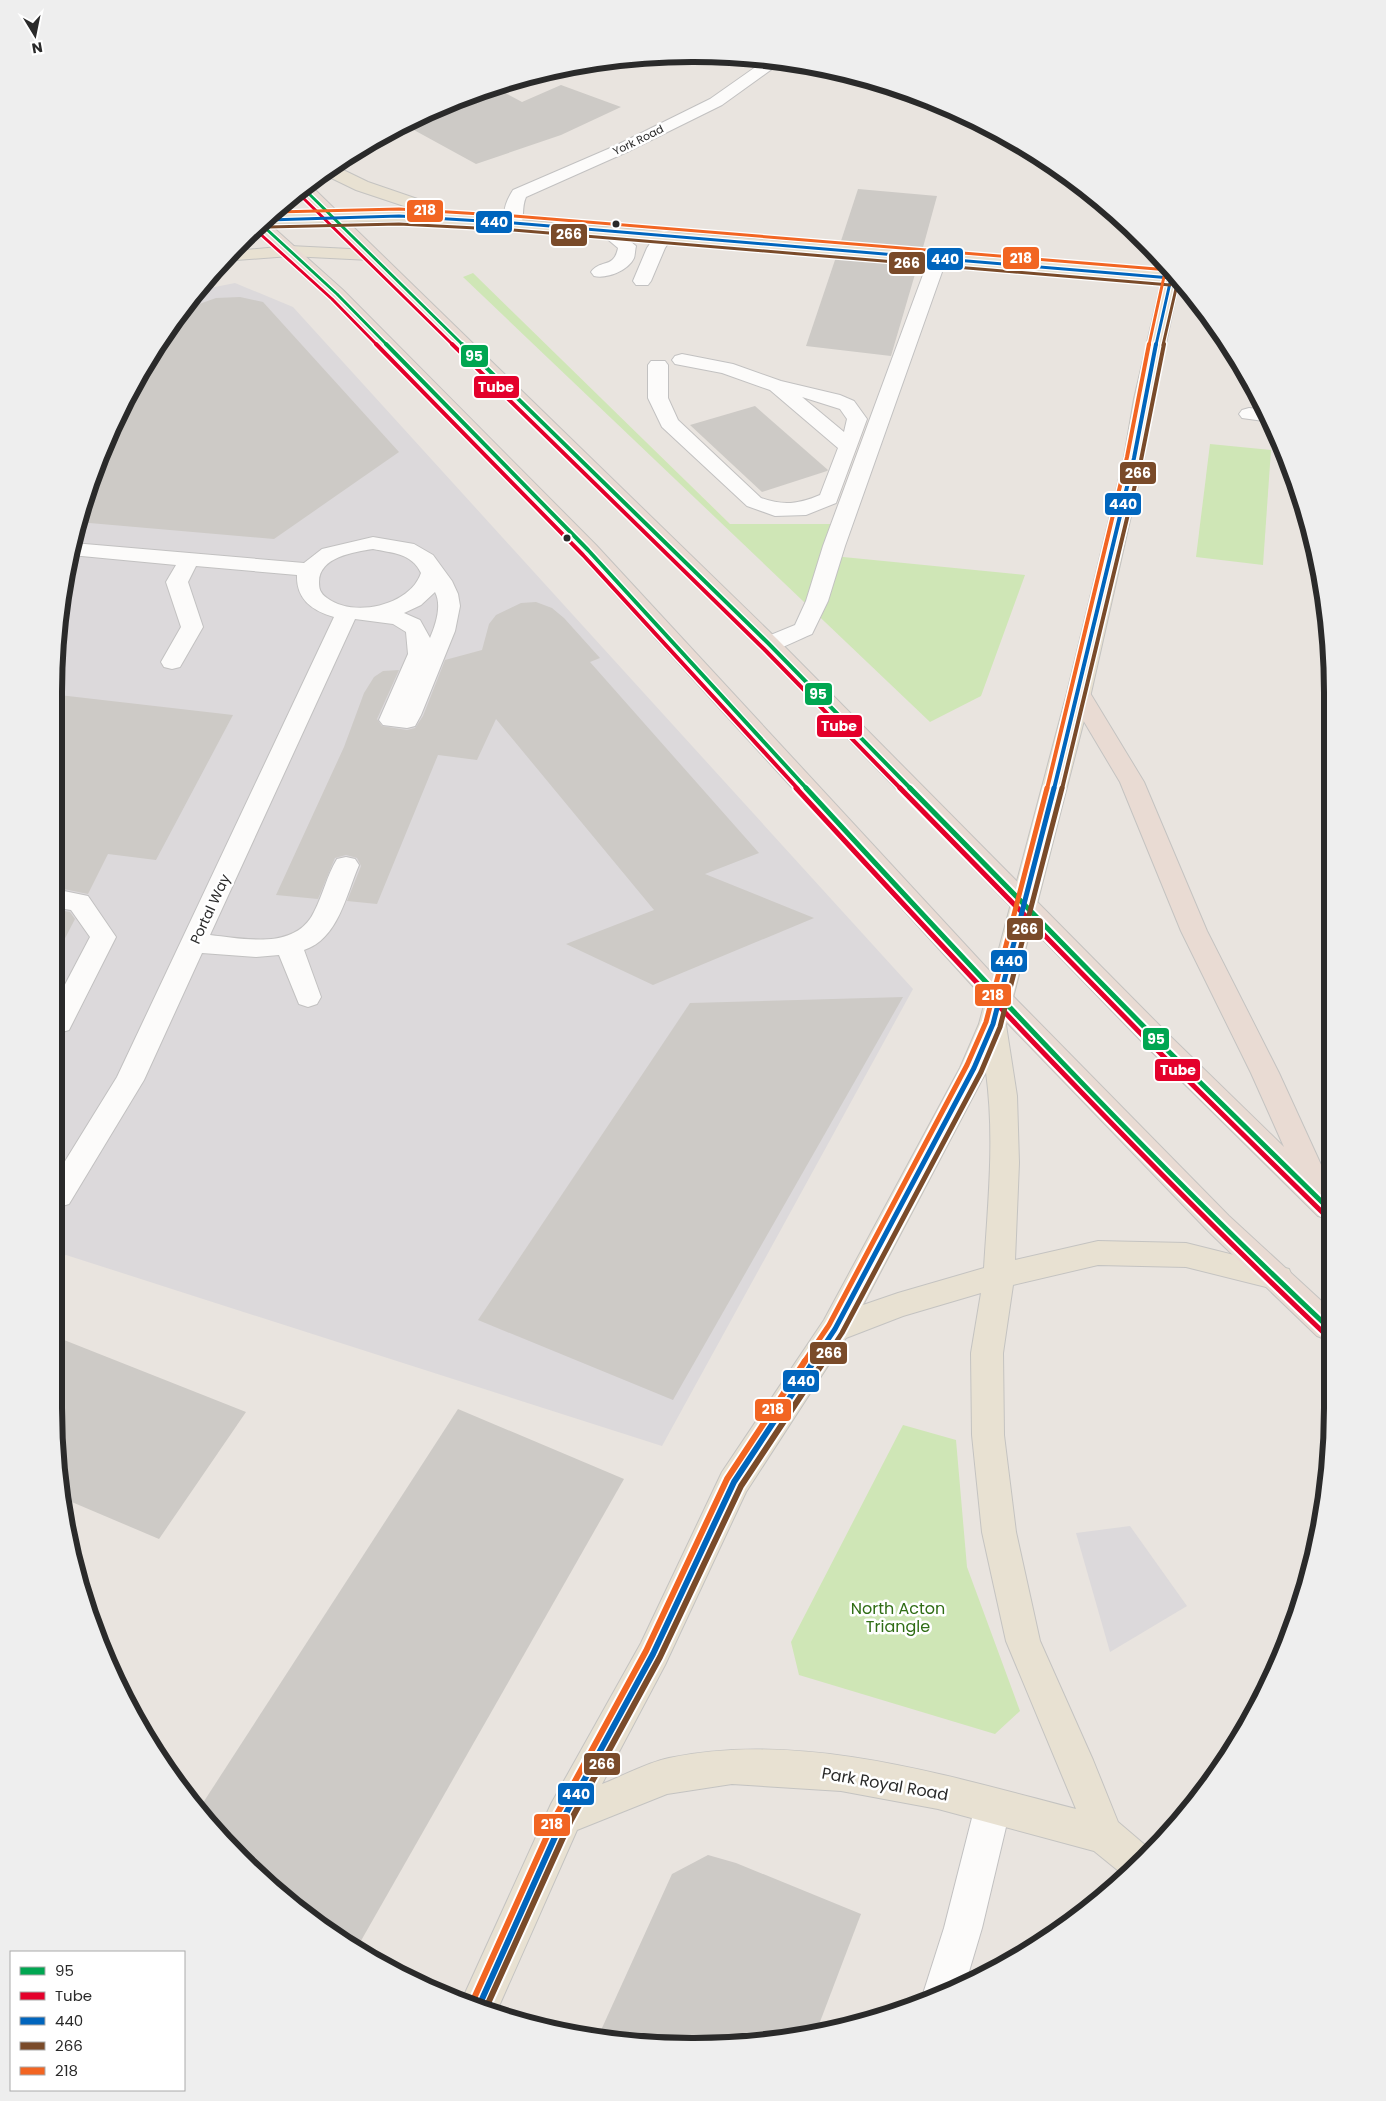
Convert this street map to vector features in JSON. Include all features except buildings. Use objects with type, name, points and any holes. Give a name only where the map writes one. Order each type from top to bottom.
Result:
[{"type":"highway","points":[[308,194],[769,644],[915,795],[1025,903],[1159,1042],[1324,1204]]},
{"type":"highway","points":[[266,229],[337,294],[588,550],[997,1012],[1324,1323]]},
{"type":"highway","points":[[1080,693],[1132,782],[1194,931],[1265,1073],[1324,1201]]},
{"type":"main road","points":[[336,174],[362,186],[458,220]]},
{"type":"main road","points":[[276,220],[399,216],[514,223],[941,259],[1166,276]]},
{"type":"main road","points":[[239,256],[290,251],[370,254]]},
{"type":"main road","points":[[481,2002],[564,1816],[653,1654],[734,1482],[835,1329],[974,1068],[997,1012],[1056,778],[1080,693],[1134,458],[1144,399],[1170,281]]},
{"type":"main road","points":[[997,1012],[1003,1096],[1005,1163],[999,1276],[987,1352],[988,1435],[999,1532],[1023,1641],[1075,1760],[1104,1835]]},
{"type":"main road","points":[[835,1329],[887,1308],[999,1276],[1098,1253],[1140,1252],[1186,1255],[1278,1278]]},
{"type":"main road","name":"Park Royal Road","points":[[564,1816],[667,1776],[732,1766],[841,1773],[938,1791],[1104,1835],[1133,1859]]},
{"type":"street","name":"York Road","points":[[514,223],[513,206],[519,194],[621,149],[716,102],[766,67]]},
{"type":"street","points":[[600,272],[616,266],[625,258],[627,246],[608,232]]},
{"type":"street","points":[[642,281],[656,248],[664,236]]},
{"type":"street","points":[[769,644],[804,629],[817,601],[834,546],[933,272],[941,259]]},
{"type":"street","points":[[658,364],[658,398],[669,423],[754,502],[775,510],[806,509],[829,499],[856,419],[847,404],[807,391],[775,385],[726,368],[682,360]]},
{"type":"street","points":[[775,385],[848,446]]},
{"type":"street","points":[[1249,414],[1258,415]]},
{"type":"street","points":[[372,543],[392,544],[409,549],[422,557],[443,580],[449,599],[447,626],[407,721],[391,720],[419,654],[421,642],[418,634],[406,620],[394,616],[356,614],[329,609],[317,602],[308,592],[307,581],[310,570],[320,560],[335,551],[372,543]]},
{"type":"street","points":[[80,550],[310,570]]},
{"type":"street","points":[[172,662],[192,627],[177,582],[189,560]]},
{"type":"street","points":[[356,614],[385,613],[403,608],[418,599],[428,589],[432,578],[430,567]]},
{"type":"street","name":"Portal Way","points":[[62,1191],[130,1080],[194,943],[356,614]]},
{"type":"street","points":[[194,943],[264,948],[289,946],[313,934],[328,909],[346,865]]},
{"type":"street","points":[[62,899],[79,902],[103,937],[62,1016]]},
{"type":"street","points":[[289,946],[308,997]]},
{"type":"street","points":[[945,1986],[963,1928],[993,1806]]},
{"type":"shaded area","points":[[235,283],[293,307],[913,989],[662,1446],[66,1255],[62,1256],[62,693],[68,611],[84,530],[110,452],[147,378],[169,343],[210,288]]},
{"type":"shaded area","points":[[1130,1526],[1187,1606],[1110,1652],[1076,1533]]},
{"type":"green space","points":[[473,273],[730,524],[830,524],[833,556],[1025,575],[981,696],[930,722],[463,277]]},
{"type":"green space","points":[[1210,444],[1271,450],[1263,565],[1196,557]]},
{"type":"green space","name":"North Acton Triangle","points":[[903,1425],[956,1440],[967,1567],[1020,1711],[995,1734],[799,1675],[791,1642]]},
{"type":"transit line","name":"95","points":[[309,193],[769,644],[1159,1042],[1324,1204]]},
{"type":"transit line","name":"Tube","points":[[303,198],[764,649],[1154,1047],[1323,1213]]},
{"type":"transit line","name":"218","points":[[286,212],[399,209],[514,216],[1160,269]]},
{"type":"transit line","name":"440","points":[[276,220],[399,216],[514,223],[1168,278]]},
{"type":"transit line","name":"266","points":[[268,227],[399,224],[513,230],[1170,285]]},
{"type":"transit line","name":"95","points":[[266,229],[337,294],[588,550],[1000,999],[1219,1224],[1324,1323]]},
{"type":"transit line","name":"Tube","points":[[261,234],[332,299],[583,555],[995,1004],[1214,1229],[1323,1332]]},
{"type":"transit line","name":"218","points":[[474,1999],[557,1814],[646,1651],[727,1479],[829,1325],[967,1065],[986,1022],[1072,691],[1127,457],[1137,397],[1164,274]]},
{"type":"transit line","name":"440","points":[[481,2002],[564,1817],[653,1654],[734,1482],[835,1329],[974,1068],[993,1024],[1079,693],[1134,458],[1144,399],[1170,281]]},
{"type":"transit line","name":"266","points":[[488,2004],[571,1820],[660,1657],[741,1486],[842,1333],[981,1072],[1000,1027],[1086,695],[1141,460],[1151,400],[1176,288]]}]
